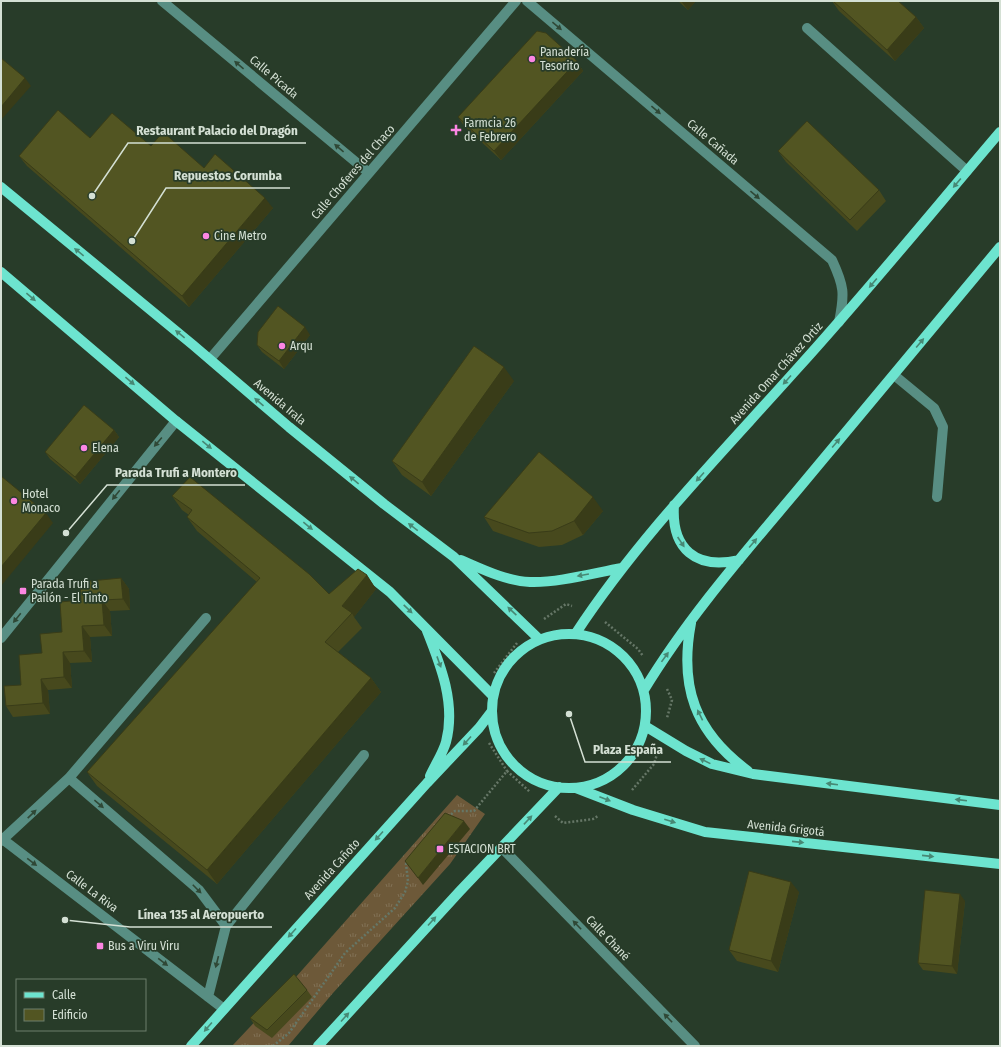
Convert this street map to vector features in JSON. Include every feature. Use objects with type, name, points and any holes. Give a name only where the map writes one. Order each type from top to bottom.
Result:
[{"type":"main road","name":"Avenida Omar Chávez Ortiz","points":[[576,634],[622,568],[674,506],[839,322],[1000,132]]},
{"type":"main road","name":"Avenida Irala","points":[[1,187],[210,359],[336,466],[454,557],[531,629],[539,639]]},
{"type":"main road","points":[[644,690],[655,671],[692,619],[739,560],[1000,247]]},
{"type":"main road","points":[[1,272],[176,421],[390,592],[425,625],[493,696]]},
{"type":"main road","points":[[674,506],[673,523],[678,539],[689,553],[704,562],[722,564],[739,560]]},
{"type":"main road","points":[[454,557],[496,575],[530,582],[564,579],[622,568]]},
{"type":"main road","points":[[692,619],[686,649],[687,679],[691,697],[709,734],[729,757],[753,774]]},
{"type":"main road","points":[[425,625],[447,689],[449,713],[446,742],[427,783]]},
{"type":"main road","points":[[558,634],[576,634],[597,638],[615,648],[636,671],[644,690],[647,707],[646,726],[640,743],[625,765],[602,781],[576,788],[558,787],[537,781],[513,764],[497,739],[492,711],[493,696],[499,678],[509,661],[523,648],[539,639],[558,634]]},
{"type":"main road","name":"Avenida Cañoto","points":[[191,1046],[427,783],[479,728],[492,711]]},
{"type":"main road","points":[[646,726],[686,751],[712,764],[753,774],[1000,805]]},
{"type":"main road","points":[[318,1046],[558,787]]},
{"type":"main road","name":"Avenida Grigotá","points":[[576,788],[616,803],[705,832],[1000,864]]},
{"type":"street","name":"Calle Picada","points":[[162,1],[369,173]]},
{"type":"street","name":"Calle Choferes del Chaco","points":[[210,359],[516,1]]},
{"type":"street","name":"Calle Cañada","points":[[527,1],[832,260],[842,282],[844,299],[839,322]]},
{"type":"street","points":[[807,28],[967,171]]},
{"type":"street","points":[[894,374],[934,408],[943,426],[937,497]]},
{"type":"street","points":[[1,638],[176,421]]},
{"type":"street","points":[[2,839],[69,778],[206,618]]},
{"type":"street","points":[[208,997],[226,926],[364,755]]},
{"type":"street","points":[[69,778],[200,890],[226,926]]},
{"type":"street","name":"Calle La Riva","points":[[2,839],[224,1009]]},
{"type":"street","name":"Calle Chané","points":[[502,848],[695,1046]]},
{"type":"path","points":[[479,728],[507,770],[563,824],[593,819],[638,786],[654,764],[672,700],[655,671],[638,649],[602,619],[566,604],[531,629],[502,661],[484,687]]},
{"type":"path","points":[[445,820],[455,812],[474,811],[507,770]]},
{"type":"path","points":[[273,1046],[290,1033],[345,953],[395,908],[406,892],[408,881],[406,864],[410,858]]},
{"type":"green space","points":[[457,795],[485,814],[450,864],[333,993],[288,1046],[232,1046],[280,995]]},
{"type":"building","points":[[833,1],[898,1],[916,17],[887,50]]},
{"type":"building","points":[[537,31],[546,33],[577,61],[494,151],[458,117]]},
{"type":"building","points":[[1,58],[25,78],[1,107]]},
{"type":"building","points":[[58,110],[90,138],[112,113],[151,146],[163,132],[204,168],[215,154],[265,198],[182,296],[19,156]]},
{"type":"building","points":[[807,121],[879,190],[850,220],[778,151]]},
{"type":"building","name":"Arqu","points":[[278,306],[305,327],[279,361],[257,345],[258,332]]},
{"type":"building","points":[[474,346],[504,367],[422,482],[392,461]]},
{"type":"building","name":"Elena","points":[[84,405],[114,430],[75,477],[45,452]]},
{"type":"building","points":[[539,452],[593,497],[574,521],[552,531],[529,533],[484,517]]},
{"type":"building","name":"Hotel Monaco","points":[[1,476],[46,513],[1,567]]},
{"type":"building","points":[[190,477],[309,574],[329,594],[358,569],[367,575],[342,606],[352,613],[325,642],[371,678],[207,870],[87,772],[260,578],[187,517],[192,510],[172,496]]},
{"type":"building","points":[[121,578],[123,599],[102,600],[104,625],[82,626],[84,651],[63,652],[64,677],[41,679],[43,703],[6,706],[4,686],[21,685],[19,655],[42,653],[40,634],[62,632],[60,602],[81,600],[80,582]]},
{"type":"building","points":[[445,813],[464,821],[418,878],[405,861]]},
{"type":"building","points":[[749,871],[791,882],[771,961],[729,950]]},
{"type":"building","points":[[925,890],[960,894],[952,966],[918,963]]},
{"type":"building","points":[[294,974],[307,990],[267,1030],[250,1018]]},
{"type":"place","name":"Panadería Tesorito","points":[[532,59]]},
{"type":"place","name":"Farmcia 26 de Febrero","points":[[456,130]]},
{"type":"place","name":"Restaurant Palacio del Dragón","points":[[92,196]]},
{"type":"place","name":"Cine Metro","points":[[206,236]]},
{"type":"place","name":"Repuestos Corumba","points":[[132,241]]},
{"type":"place","name":"Arqu","points":[[282,346]]},
{"type":"place","name":"Elena","points":[[84,448]]},
{"type":"place","name":"Hotel Monaco","points":[[14,501]]},
{"type":"place","name":"Parada Trufi a Montero","points":[[66,533]]},
{"type":"place","name":"Parada Trufi a Pailón - El Tinto","points":[[23,591]]},
{"type":"place","name":"Plaza España","points":[[569,714]]},
{"type":"place","name":"ESTACION BRT","points":[[440,849]]},
{"type":"place","name":"Línea 135 al Aeropuerto","points":[[65,920]]},
{"type":"place","name":"Bus a Viru Viru","points":[[100,946]]}]
